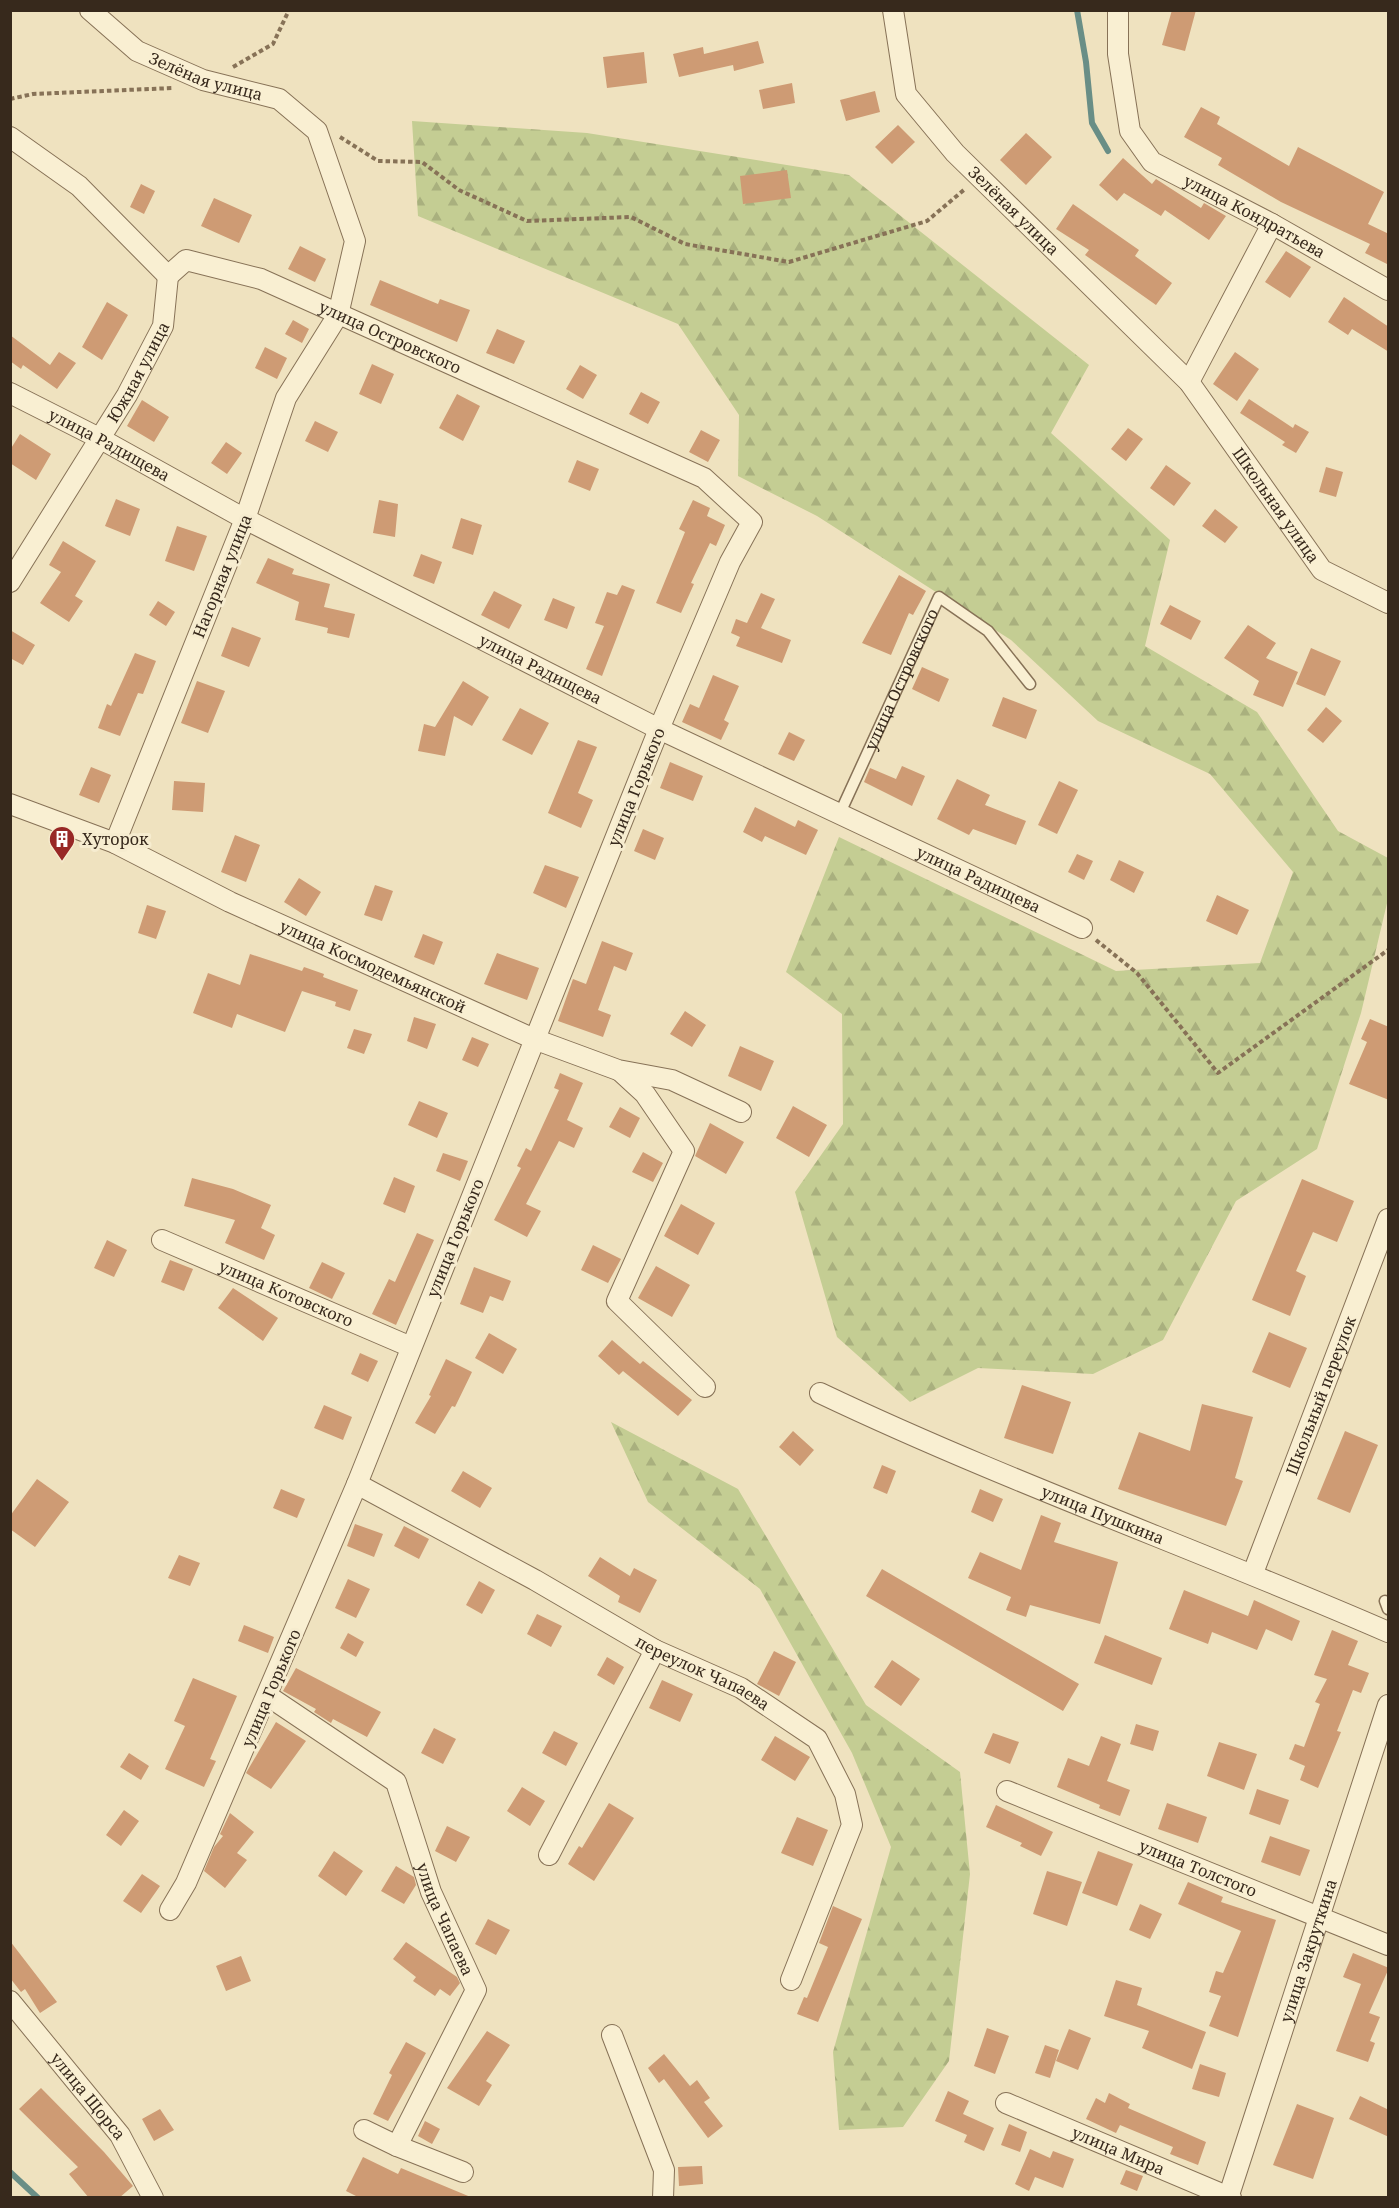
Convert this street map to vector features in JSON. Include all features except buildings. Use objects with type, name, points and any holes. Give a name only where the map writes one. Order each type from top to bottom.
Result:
[{"type":"street","name":"Зелёная улица","points":[[90,10],[137,51],[203,80],[279,99],[317,131],[355,241],[338,315]]},
{"type":"street","name":"Зелёная улица","points":[[893,10],[906,94],[979,177],[1189,382]]},
{"type":"street","name":"улица Кондратьева","points":[[1118,10],[1118,54],[1130,131],[1152,162],[1272,224],[1389,290]]},
{"type":"street","points":[[10,137],[79,186],[168,276]]},
{"type":"street","points":[[1189,382],[1272,224]]},
{"type":"street","name":"улица Островского","points":[[168,276],[186,260],[261,279],[704,478],[752,522],[730,562]]},
{"type":"street","name":"Южная улица","points":[[10,582],[127,395],[163,326],[168,276]]},
{"type":"street","name":"Нагорная улица","points":[[115,843],[245,519],[286,398],[338,315]]},
{"type":"street","name":"Школьная улица","points":[[1189,382],[1322,570],[1389,603]]},
{"type":"street","name":"улица Радищева","points":[[10,393],[99,438],[245,519],[659,729],[1082,928]]},
{"type":"street","name":"улица Горького","points":[[170,1910],[186,1883],[357,1484],[659,729],[730,562]]},
{"type":"street","name":"улица Космодемьянской","points":[[10,804],[115,843],[230,902],[534,1039],[618,1070],[672,1080],[741,1112]]},
{"type":"street","points":[[618,1070],[645,1094],[684,1151],[617,1301],[705,1387]]},
{"type":"street","name":"Школьный переулок","points":[[1253,1573],[1389,1219]]},
{"type":"street","name":"улица Котовского","points":[[162,1240],[411,1347]]},
{"type":"street","name":"улица Пушкина","points":[[820,1393],[900,1431],[1253,1573],[1389,1632]]},
{"type":"street","name":"переулок Чапаева","points":[[357,1484],[535,1580],[655,1650],[741,1689],[817,1739],[845,1794],[852,1825],[791,1980]]},
{"type":"street","points":[[549,1855],[655,1650]]},
{"type":"street","name":"улица Чапаева","points":[[268,1696],[396,1782],[431,1892],[476,1990],[397,2146]]},
{"type":"street","name":"улица Закруткина","points":[[1229,2197],[1389,1705]]},
{"type":"street","name":"улица Толстого","points":[[1007,1791],[1389,1945]]},
{"type":"street","name":"улица Щорса","points":[[10,2001],[120,2135],[153,2198]]},
{"type":"street","points":[[612,2036],[664,2170],[663,2198]]},
{"type":"street","name":"улица Мира","points":[[1006,2103],[1229,2197]]},
{"type":"street","points":[[364,2130],[397,2146],[463,2172]]},
{"type":"lane","name":"улица Островского","points":[[840,813],[939,597],[988,632],[1030,684]]},
{"type":"path","points":[[10,99],[33,94],[184,88],[239,64],[273,44],[289,10]]},
{"type":"path","points":[[339,136],[378,161],[422,162],[459,190],[527,221],[632,217],[685,244],[789,262],[927,221],[979,177]]},
{"type":"path","points":[[1082,928],[1137,973],[1218,1073],[1389,950]]},
{"type":"green space","points":[[412,121],[587,133],[849,175],[1089,365],[1051,433],[1170,540],[1145,646],[1257,712],[1338,831],[1388,858],[1388,899],[1361,1013],[1317,1149],[1236,1201],[1163,1340],[1093,1374],[978,1368],[910,1402],[837,1337],[795,1192],[843,1124],[842,1014],[786,972],[839,837],[1116,971],[1260,963],[1293,872],[1210,774],[1098,721],[1011,640],[817,516],[738,476],[739,415],[678,324],[418,216]]},
{"type":"green space","points":[[611,1422],[738,1489],[866,1705],[960,1772],[970,1874],[949,2061],[903,2127],[839,2130],[833,2052],[891,1847],[852,1753],[760,1589],[648,1502]]},
{"type":"waterway","points":[[1077,10],[1086,62],[1092,123],[1108,151]]},
{"type":"waterway","points":[[10,2172],[38,2198]]},
{"type":"place","name":"Хуторок","points":[[62,862]]}]
